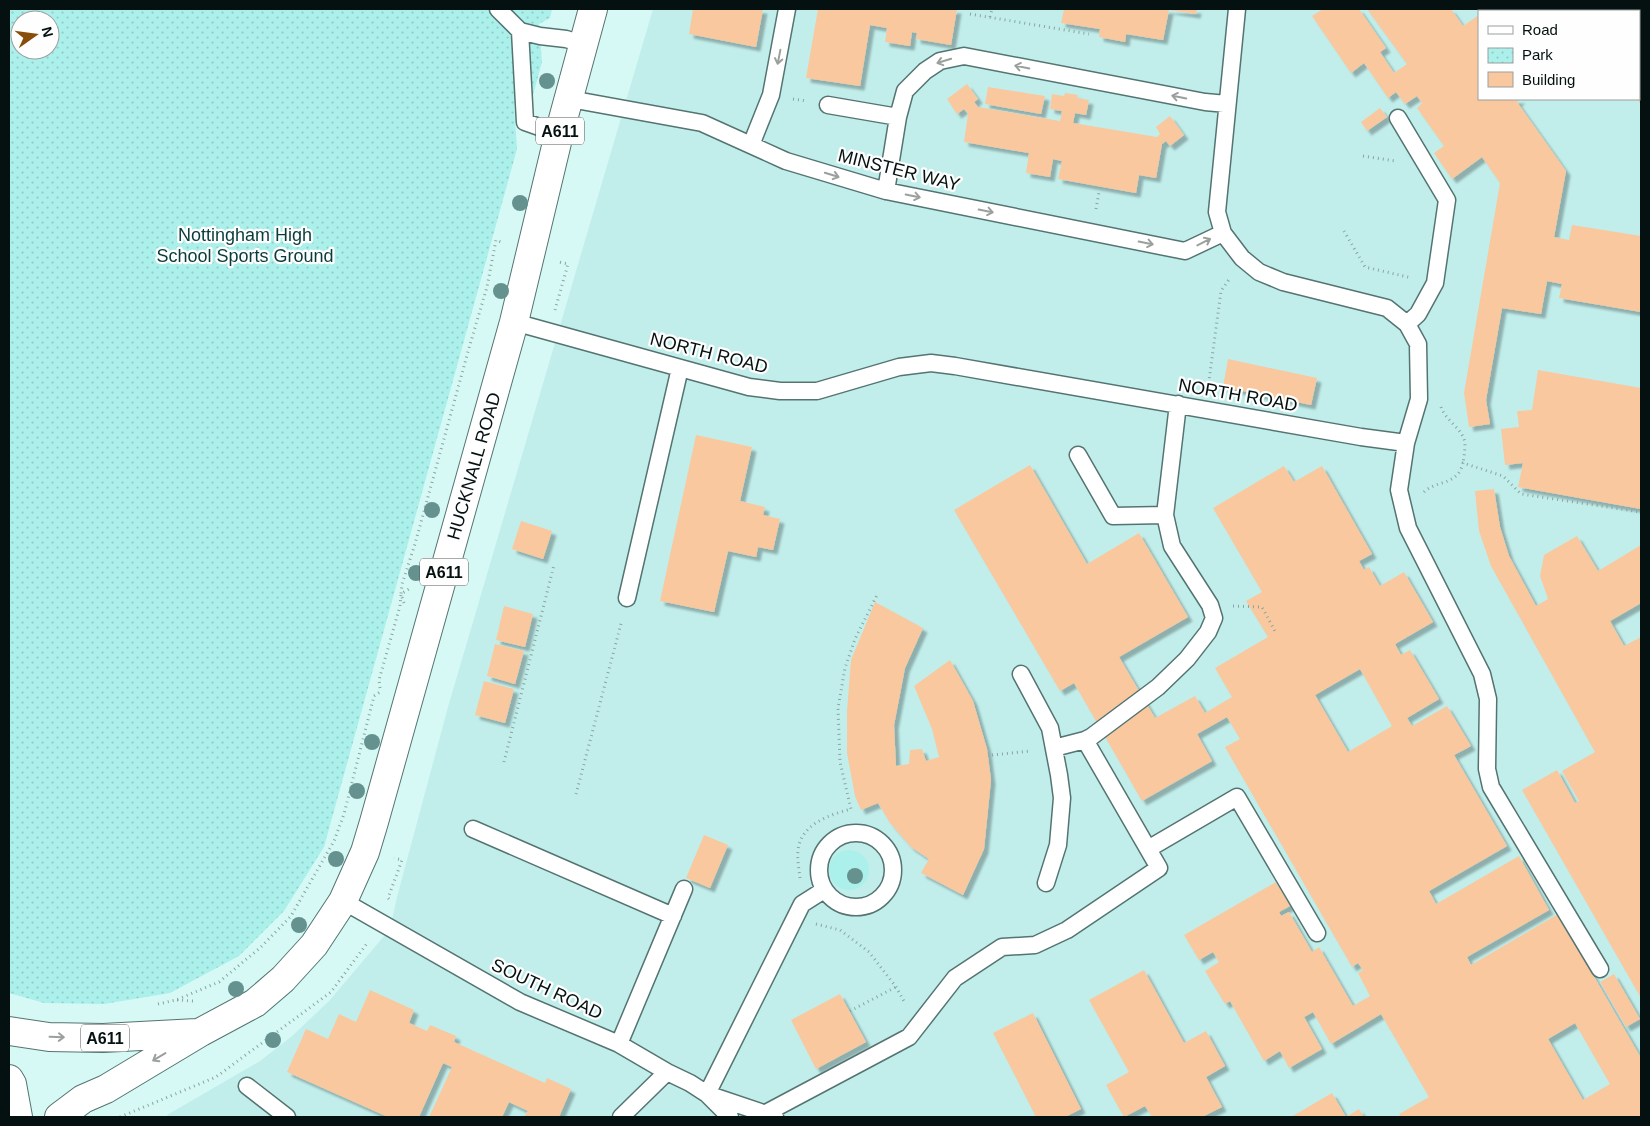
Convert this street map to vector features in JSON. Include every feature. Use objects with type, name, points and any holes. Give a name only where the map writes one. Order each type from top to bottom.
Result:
[{"type":"main road","name":"HUCKNALL ROAD","points":[[59,1117],[83,1100],[106,1089],[201,1032],[255,1003],[283,979],[314,945],[343,901],[365,852],[374,822],[514,322],[559,134],[593,9]]},
{"type":"main road","name":"HUCKNALL ROAD","points":[[9,1031],[49,1037],[103,1038],[201,1032]]},
{"type":"main road","points":[[9,1079],[12,1084],[18,1117]]},
{"type":"lane","points":[[498,9],[520,31],[583,44]]},
{"type":"lane","points":[[751,145],[771,95],[787,9]]},
{"type":"lane","points":[[1237,9],[1216,212],[1223,233],[1242,258],[1259,272],[1283,282],[1387,308],[1407,324],[1418,344],[1418,399],[1406,443],[1399,490],[1408,528],[1482,674],[1488,699],[1487,769],[1491,787],[1600,969]]},
{"type":"lane","points":[[520,31],[525,122],[559,134]]},
{"type":"lane","points":[[886,191],[898,117],[905,91],[925,71],[940,60],[964,56],[1205,102],[1227,104]]},
{"type":"lane","name":"MINSTER WAY","points":[[570,99],[702,123],[786,161],[886,191],[1185,251],[1223,233]]},
{"type":"lane","points":[[828,105],[898,117]]},
{"type":"lane","points":[[1398,118],[1447,200],[1435,283],[1418,314],[1407,324]]},
{"type":"lane","name":"NORTH ROAD","points":[[514,322],[749,387],[780,391],[817,391],[899,367],[931,364],[956,366],[1361,437],[1406,443]]},
{"type":"lane","points":[[627,598],[680,368]]},
{"type":"lane","points":[[1054,748],[1085,740],[1158,687],[1187,659],[1208,632],[1214,618],[1210,605],[1172,546],[1165,515],[1178,404]]},
{"type":"lane","points":[[1078,455],[1113,516],[1165,515]]},
{"type":"lane","points":[[1021,674],[1050,728],[1062,798],[1058,845],[1046,883]]},
{"type":"lane","points":[[824,890],[802,904],[707,1094],[771,1115],[909,1037],[955,978],[1002,947],[1034,945],[1067,930],[1159,868],[1085,740]]},
{"type":"lane","points":[[1148,848],[1236,797],[1317,933]]},
{"type":"lane","points":[[473,829],[673,916]]},
{"type":"lane","points":[[855,833],[868,835],[880,841],[888,850],[893,860],[894,873],[891,886],[884,897],[864,908],[851,908],[839,904],[824,890],[820,878],[819,864],[823,852],[831,842],[842,835],[855,833]]},
{"type":"lane","points":[[619,1044],[684,889]]},
{"type":"lane","name":"SOUTH ROAD","points":[[343,901],[520,1002],[619,1044],[690,1083],[707,1094],[730,1117]]},
{"type":"lane","points":[[621,1117],[667,1072]]},
{"type":"lane","points":[[247,1086],[287,1117]]},
{"type":"path","points":[[990,17],[992,9]]},
{"type":"path","points":[[970,14],[1089,34]]},
{"type":"path","points":[[771,95],[828,105]]},
{"type":"path","points":[[1363,156],[1406,162],[1420,155]]},
{"type":"path","points":[[1344,232],[1365,267],[1435,283]]},
{"type":"path","points":[[1205,409],[1222,291],[1242,258]]},
{"type":"path","points":[[381,698],[379,680],[400,606],[402,584],[485,294]]},
{"type":"path","points":[[1421,497],[1424,491],[1432,485],[1448,480],[1458,474],[1464,463],[1465,442],[1460,431],[1444,416],[1439,401]]},
{"type":"path","points":[[1464,463],[1503,476],[1521,494],[1641,512]]},
{"type":"path","points":[[504,762],[554,565]]},
{"type":"path","points":[[401,594],[413,586]]},
{"type":"path","points":[[800,879],[798,850],[804,832],[827,816],[851,809],[840,762],[838,708],[845,668],[855,639],[878,593]]},
{"type":"path","points":[[401,594],[404,603]]},
{"type":"path","points":[[576,794],[627,598]]},
{"type":"path","points":[[1210,605],[1262,608],[1276,633]]},
{"type":"path","points":[[199,999],[191,1002],[176,1000],[219,982],[261,947],[291,916],[334,841],[344,814],[374,696],[384,688]]},
{"type":"path","points":[[992,755],[1054,748]]},
{"type":"path","points":[[795,918],[840,930],[869,952],[896,987],[918,1026]]},
{"type":"path","points":[[120,1117],[216,1077],[331,992],[360,950],[372,938],[390,929]]},
{"type":"path","points":[[850,1011],[896,987]]},
{"type":"shaded area","points":[[653,9],[1641,9],[1641,1117],[168,1117],[167,1115],[260,1061],[291,1037],[329,1001],[390,929],[448,707]]},
{"type":"green space","name":"Nottingham High School Sports Ground","points":[[9,9],[552,9],[550,18],[539,24],[542,62],[532,99],[514,103],[517,149],[324,847],[284,911],[239,956],[170,993],[104,1004],[44,1003],[9,993]]},
{"type":"green space","points":[[849,850],[863,856],[869,870],[863,884],[849,890],[835,884],[829,870],[835,856]]},
{"type":"building","points":[[693,9],[763,9],[756,47],[689,34]]},
{"type":"building","points":[[818,9],[957,9],[951,45],[916,39],[917,33],[912,32],[910,46],[885,42],[887,28],[870,25],[860,86],[806,78]]},
{"type":"building","points":[[1064,9],[1197,9],[1196,14],[1169,10],[1163,40],[1126,34],[1125,42],[1099,37],[1100,29],[1061,23]]},
{"type":"building","points":[[1323,9],[1359,9],[1386,48],[1380,52],[1394,73],[1407,64],[1367,9],[1451,9],[1463,26],[1478,16],[1478,100],[1520,100],[1517,102],[1566,171],[1554,237],[1569,240],[1572,225],[1641,236],[1641,312],[1559,298],[1562,284],[1547,281],[1541,314],[1502,308],[1486,400],[1490,424],[1469,427],[1464,393],[1500,183],[1482,157],[1452,179],[1434,153],[1444,146],[1417,108],[1422,103],[1417,96],[1405,104],[1396,92],[1388,98],[1364,63],[1351,73],[1312,16]]},
{"type":"building","points":[[1641,9],[1641,105],[1638,100],[1640,100],[1640,10],[1486,10]]},
{"type":"building","points":[[967,84],[978,99],[974,102],[978,107],[1060,121],[1062,111],[1050,109],[1052,94],[1064,96],[1065,93],[1078,95],[1077,98],[1089,100],[1086,115],[1075,113],[1073,123],[1157,137],[1160,134],[1156,127],[1170,116],[1184,135],[1170,146],[1166,141],[1162,144],[1156,178],[1139,175],[1136,193],[1058,179],[1062,161],[1053,159],[1050,177],[1026,173],[1029,153],[964,142],[968,114],[964,109],[957,114],[947,99]]},
{"type":"building","points":[[988,87],[1045,96],[1041,114],[985,104]]},
{"type":"building","points":[[1380,108],[1387,117],[1367,131],[1361,122]]},
{"type":"building","points":[[1228,359],[1317,378],[1311,405],[1223,387]]},
{"type":"building","points":[[1538,370],[1641,388],[1641,509],[1518,487],[1523,463],[1505,465],[1501,429],[1519,427],[1517,411],[1532,410]]},
{"type":"building","points":[[696,435],[752,447],[740,501],[765,507],[763,515],[780,519],[773,550],[758,547],[756,557],[728,551],[714,612],[660,601]]},
{"type":"building","points":[[1030,465],[1087,564],[1139,533],[1188,617],[1119,657],[1155,718],[1195,696],[1205,713],[1232,697],[1215,668],[1268,637],[1246,601],[1262,592],[1213,508],[1284,466],[1294,482],[1322,466],[1372,554],[1359,561],[1364,570],[1369,567],[1380,586],[1404,572],[1433,622],[1395,644],[1401,655],[1410,650],[1439,699],[1407,718],[1412,726],[1447,706],[1471,746],[1454,755],[1507,846],[1429,891],[1436,904],[1519,856],[1549,910],[1467,957],[1471,965],[1558,914],[1641,1058],[1641,1117],[1401,1117],[1399,1114],[1429,1097],[1381,1014],[1331,1044],[1313,1012],[1304,1017],[1322,1049],[1289,1068],[1280,1051],[1264,1061],[1230,1001],[1225,1004],[1205,971],[1219,962],[1213,952],[1199,960],[1184,935],[1276,882],[1290,906],[1279,912],[1281,916],[1289,912],[1312,952],[1319,947],[1353,1006],[1370,996],[1358,973],[1363,970],[1358,963],[1352,967],[1225,747],[1240,739],[1227,717],[1197,734],[1212,761],[1142,801],[1074,683],[1060,691],[954,510]],"holes":[[[1360,669],[1392,726],[1348,752],[1315,695]],[[1575,1023],[1610,1084],[1583,1100],[1548,1039]]]},
{"type":"building","points":[[1494,489],[1500,527],[1509,556],[1536,606],[1548,599],[1540,576],[1544,555],[1577,536],[1598,571],[1641,545],[1641,603],[1610,621],[1624,646],[1641,637],[1641,998],[1522,790],[1557,770],[1575,803],[1579,801],[1562,771],[1595,752],[1491,566],[1479,531],[1475,491]]},
{"type":"building","points":[[521,521],[552,531],[543,559],[512,549]]},
{"type":"building","points":[[875,602],[923,628],[905,668],[894,725],[896,766],[909,764],[910,750],[922,749],[926,761],[939,757],[932,729],[914,686],[950,660],[973,701],[987,749],[991,780],[984,849],[963,895],[921,873],[929,859],[911,847],[890,823],[878,803],[861,810],[855,796],[847,753],[847,711],[851,660]]},
{"type":"building","points":[[504,606],[533,614],[525,647],[496,640]]},
{"type":"building","points":[[495,644],[524,651],[515,684],[487,676]]},
{"type":"building","points":[[484,681],[514,689],[505,723],[475,715]]},
{"type":"building","points":[[704,835],[728,845],[710,888],[686,878]]},
{"type":"building","points":[[1144,970],[1184,1043],[1206,1031],[1225,1066],[1206,1077],[1222,1107],[1202,1117],[1152,1117],[1145,1106],[1124,1117],[1106,1085],[1129,1072],[1089,1000]]},
{"type":"building","points":[[1614,974],[1640,1019],[1626,1027],[1600,982]]},
{"type":"building","points":[[370,990],[414,1010],[409,1023],[427,1031],[430,1025],[456,1036],[454,1042],[545,1083],[547,1078],[571,1089],[559,1117],[524,1117],[528,1111],[509,1102],[502,1117],[429,1117],[452,1067],[443,1063],[419,1117],[388,1117],[287,1072],[306,1029],[328,1039],[339,1014],[356,1022]]},
{"type":"building","points":[[840,994],[866,1042],[816,1069],[791,1020]]},
{"type":"building","points":[[1033,1013],[1081,1109],[1065,1117],[1036,1117],[993,1033]]},
{"type":"building","points":[[1332,1093],[1346,1117],[1291,1117]]},
{"type":"building","points":[[1359,1109],[1364,1117],[1346,1117]]}]
